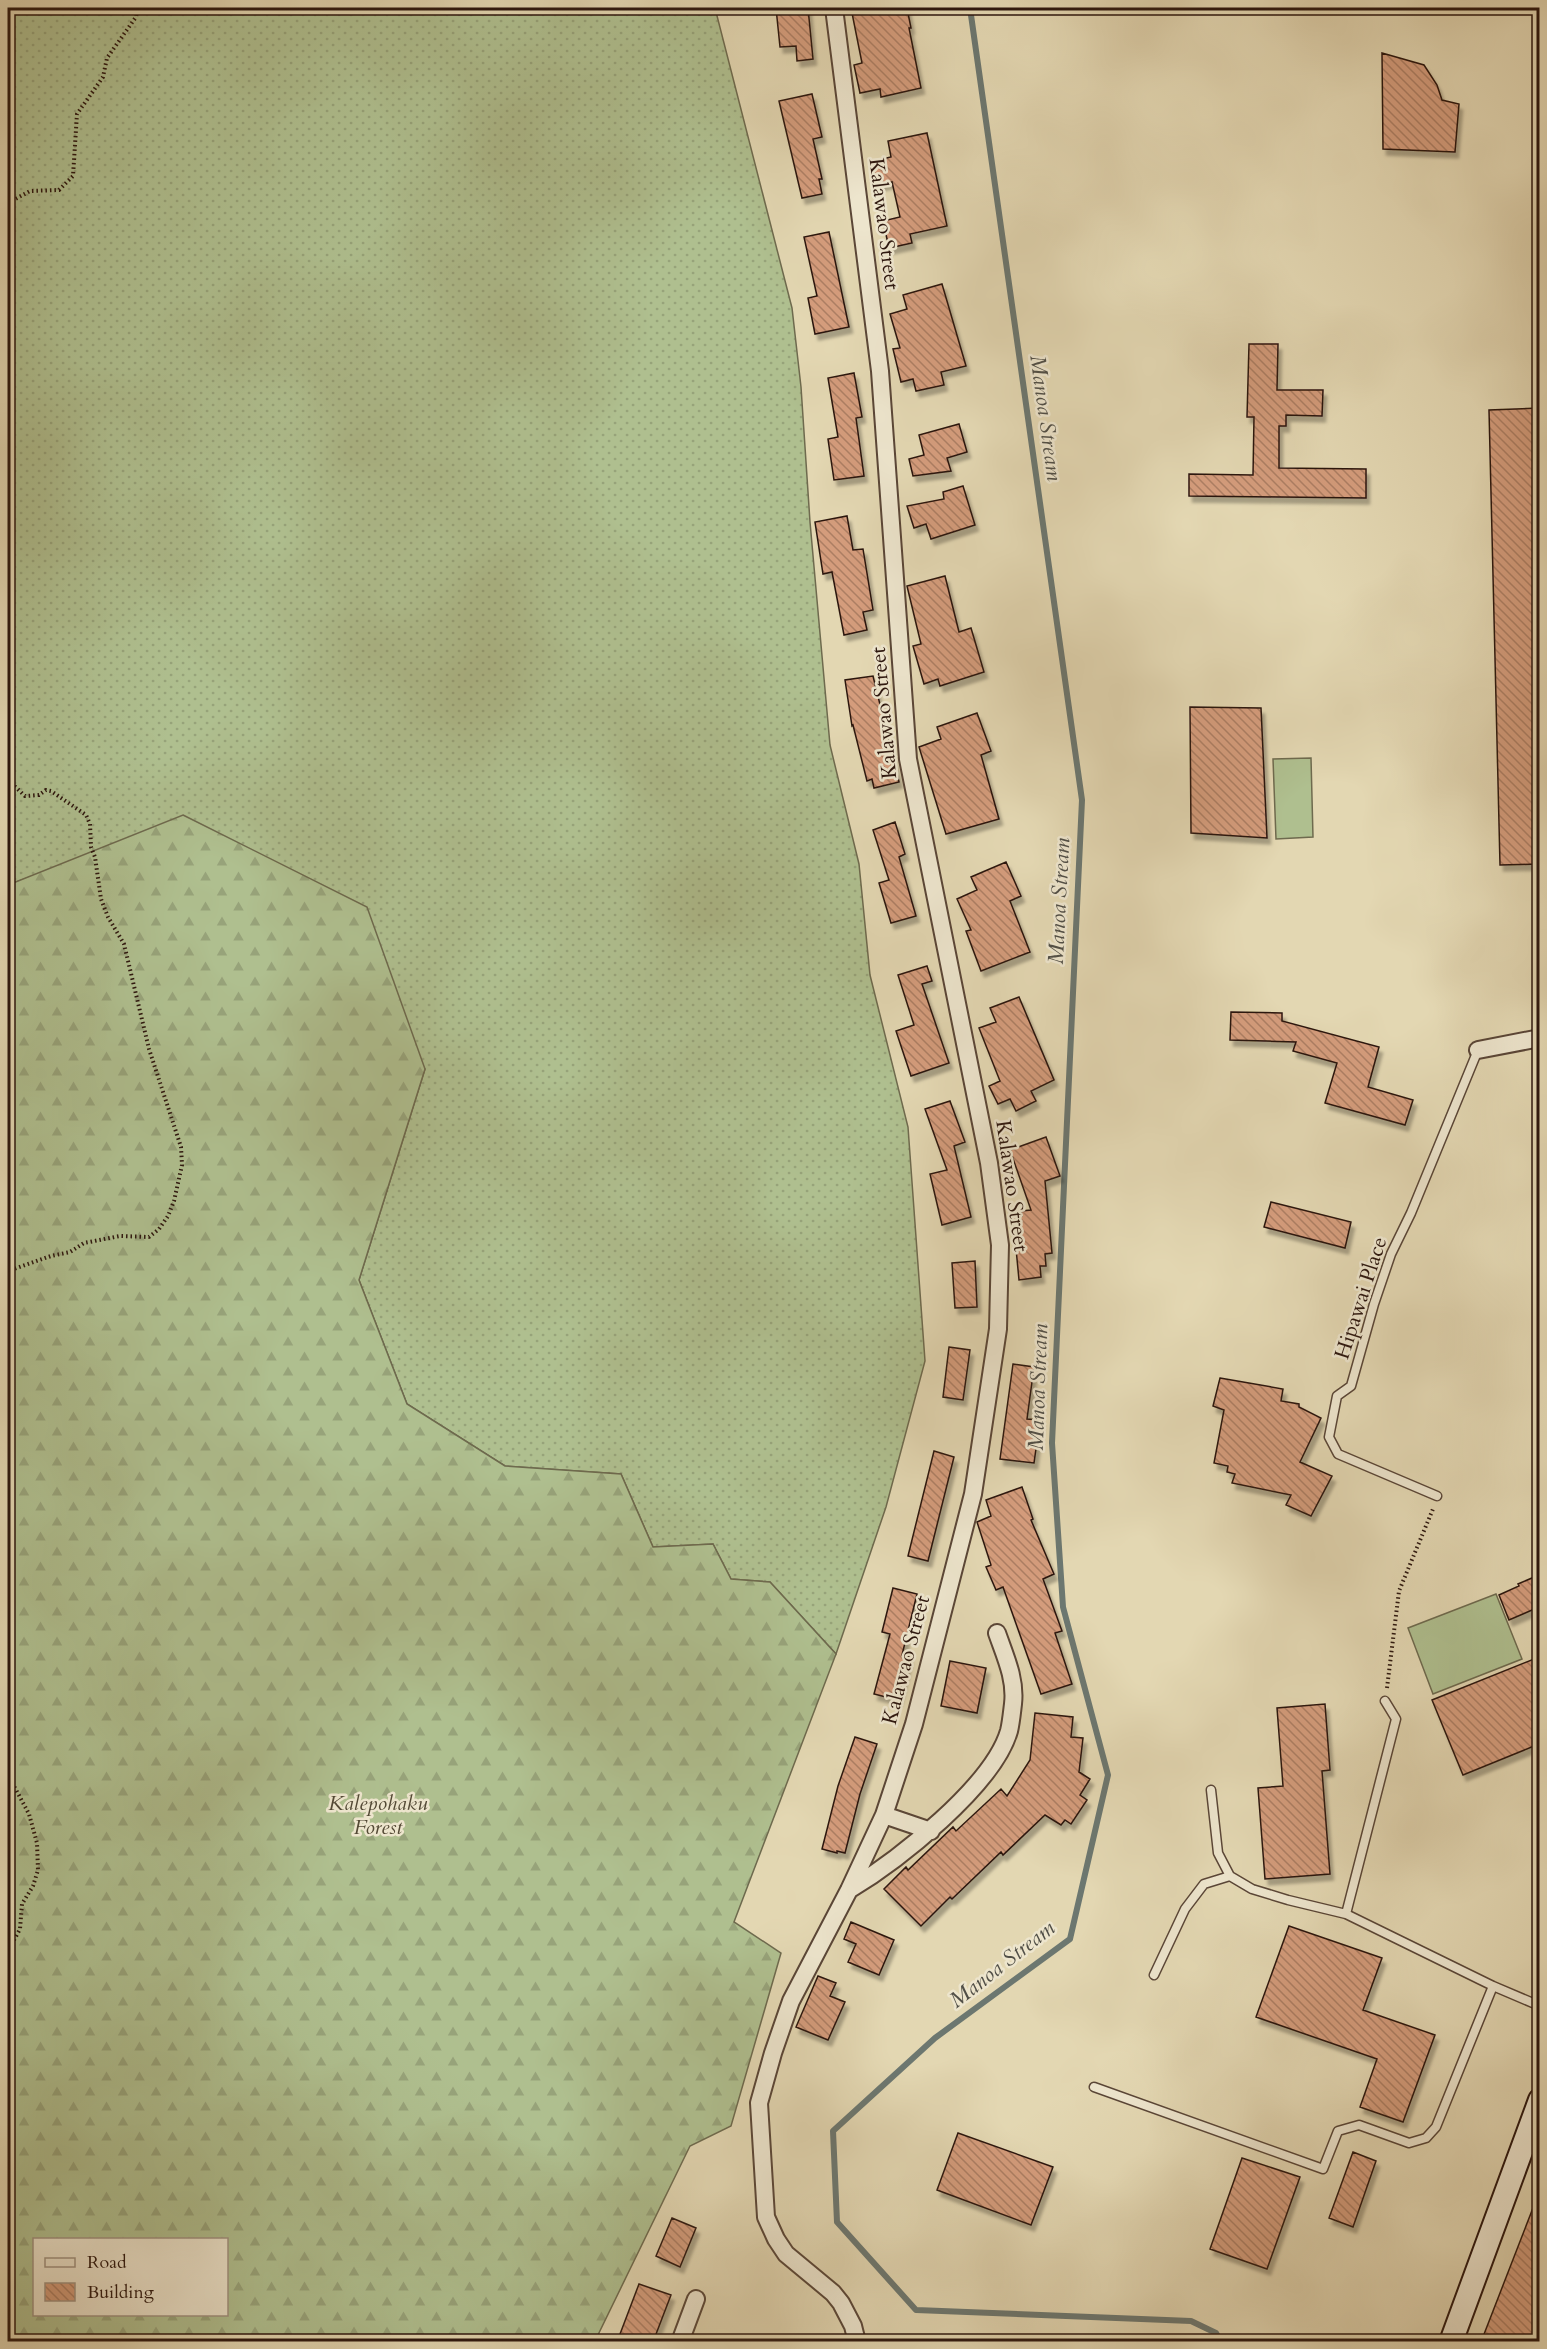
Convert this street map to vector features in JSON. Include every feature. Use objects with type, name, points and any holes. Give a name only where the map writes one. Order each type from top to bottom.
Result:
[{"type":"street","name":"Kalawao Street","points":[[834,8],[880,371],[908,759],[989,1163],[1000,1245],[998,1329],[973,1494],[914,1724],[884,1815],[849,1890],[791,2001],[759,2103],[766,2217],[786,2254],[833,2293],[841,2303],[851,2320],[857,2342]]},
{"type":"street","points":[[1478,1050],[1539,1038]]},
{"type":"street","points":[[849,1890],[869,1878],[931,1831],[995,1759],[1009,1732],[1014,1702],[1012,1676],[997,1633]]},
{"type":"street","points":[[884,1815],[931,1831]]},
{"type":"street","points":[[1451,2342],[1531,2150],[1539,2100]]},
{"type":"street","points":[[680,2342],[696,2299]]},
{"type":"lane","name":"Hipawai Place","points":[[1437,1497],[1338,1454],[1329,1437],[1337,1396],[1351,1386],[1391,1254],[1412,1213],[1478,1050]]},
{"type":"lane","points":[[1346,1914],[1396,1719],[1385,1701]]},
{"type":"lane","points":[[1211,1790],[1218,1852],[1230,1876],[1252,1889],[1346,1914],[1539,2006]]},
{"type":"lane","points":[[1154,1975],[1185,1910],[1204,1884],[1230,1876]]},
{"type":"lane","points":[[1095,2087],[1323,2169],[1338,2131],[1359,2124],[1409,2143],[1426,2138],[1436,2127],[1494,1986]]},
{"type":"path","points":[[8,203],[30,191],[59,190],[73,176],[77,114],[103,77],[107,58],[136,17],[138,8]]},
{"type":"path","points":[[8,780],[25,796],[39,795],[46,790],[51,791],[86,814],[90,824],[91,847],[95,857],[101,899],[108,917],[124,944],[149,1049],[181,1147],[182,1165],[174,1201],[168,1216],[159,1229],[149,1237],[120,1236],[84,1243],[69,1252],[8,1271]]},
{"type":"path","points":[[1385,1701],[1399,1591],[1430,1521],[1437,1497]]},
{"type":"path","points":[[8,1775],[29,1814],[37,1843],[38,1870],[33,1886],[22,1904],[20,1929],[8,1951]]},
{"type":"green space","points":[[8,8],[715,8],[792,308],[801,387],[810,522],[830,745],[859,864],[870,975],[908,1127],[925,1361],[886,1507],[836,1654],[770,1582],[731,1579],[713,1544],[653,1547],[621,1474],[505,1466],[407,1404],[359,1280],[425,1069],[60,866],[8,885]]},
{"type":"green space","points":[[1311,758],[1313,837],[1276,839],[1273,759]]},
{"type":"green space","name":"Kalepohaku Forest","points":[[183,815],[367,907],[425,1069],[359,1280],[407,1404],[505,1466],[621,1474],[653,1547],[713,1544],[731,1579],[770,1582],[836,1654],[734,1922],[781,1953],[731,2126],[690,2146],[595,2341],[8,2341],[8,885]]},
{"type":"green space","points":[[1496,1594],[1522,1659],[1433,1694],[1408,1628]]},
{"type":"building","points":[[776,8],[808,8],[813,59],[797,61],[796,46],[780,47]]},
{"type":"building","points":[[851,8],[907,8],[921,88],[881,97],[880,89],[860,93],[854,65],[862,63]]},
{"type":"building","points":[[1382,53],[1424,65],[1437,85],[1442,100],[1459,104],[1455,152],[1383,149]]},
{"type":"building","points":[[812,94],[822,137],[813,139],[822,179],[819,179],[822,194],[802,198],[779,101]]},
{"type":"building","points":[[927,133],[947,226],[910,234],[912,243],[889,248],[883,221],[900,217],[892,182],[874,186],[869,162],[891,157],[888,141]]},
{"type":"building","points":[[829,232],[849,327],[815,334],[808,298],[817,296],[804,237]]},
{"type":"building","points":[[942,284],[966,366],[941,372],[944,385],[916,391],[913,379],[901,382],[893,349],[900,348],[890,314],[907,309],[903,295]]},
{"type":"building","points":[[1249,344],[1278,344],[1277,390],[1323,390],[1322,416],[1286,415],[1286,426],[1279,426],[1279,468],[1366,469],[1366,498],[1189,496],[1189,474],[1253,475],[1254,417],[1247,417]]},
{"type":"building","points":[[854,373],[862,417],[856,418],[864,476],[834,480],[828,439],[838,437],[828,378]]},
{"type":"building","points":[[1539,408],[1539,864],[1500,865],[1489,410]]},
{"type":"building","points":[[959,424],[967,452],[947,458],[951,471],[913,476],[909,459],[924,455],[919,435]]},
{"type":"building","points":[[963,486],[975,525],[931,539],[926,524],[914,528],[907,506],[944,499],[943,492]]},
{"type":"building","points":[[847,516],[853,550],[863,549],[873,610],[863,612],[867,630],[844,635],[832,572],[823,574],[815,522]]},
{"type":"building","points":[[945,576],[959,632],[971,628],[984,672],[940,686],[938,679],[924,684],[913,646],[921,644],[907,586]]},
{"type":"building","points":[[873,676],[899,782],[874,788],[872,779],[867,781],[852,726],[845,680]]},
{"type":"building","points":[[1190,707],[1261,708],[1267,838],[1191,833]]},
{"type":"building","points":[[977,713],[991,751],[981,755],[999,819],[946,834],[919,747],[941,739],[937,727]]},
{"type":"building","points":[[895,822],[905,854],[899,857],[916,916],[891,923],[879,883],[889,880],[873,830]]},
{"type":"building","points":[[1006,862],[1021,896],[1010,901],[1030,952],[981,971],[966,931],[971,930],[957,899],[977,890],[971,877]]},
{"type":"building","points":[[927,966],[932,981],[922,984],[949,1063],[911,1076],[896,1031],[914,1025],[898,975]]},
{"type":"building","points":[[1019,997],[1054,1080],[1031,1091],[1036,1101],[1016,1111],[1010,1099],[998,1104],[989,1086],[1000,1081],[979,1028],[996,1022],[990,1008]]},
{"type":"building","points":[[1231,1012],[1282,1013],[1282,1021],[1379,1047],[1368,1087],[1413,1100],[1405,1125],[1325,1103],[1337,1063],[1293,1051],[1296,1042],[1230,1040]]},
{"type":"building","points":[[950,1101],[965,1142],[954,1146],[971,1217],[942,1225],[930,1174],[947,1170],[925,1109]]},
{"type":"building","points":[[1046,1137],[1060,1176],[1045,1181],[1052,1253],[1045,1254],[1046,1266],[1040,1266],[1041,1277],[1019,1280],[1013,1217],[1022,1216],[1021,1211],[1031,1210],[1010,1150]]},
{"type":"building","points":[[1271,1202],[1351,1222],[1345,1248],[1264,1227]]},
{"type":"building","points":[[975,1261],[977,1307],[955,1308],[952,1263]]},
{"type":"building","points":[[949,1347],[970,1350],[963,1400],[943,1397]]},
{"type":"building","points":[[1013,1364],[1034,1367],[1027,1419],[1040,1420],[1034,1463],[1000,1459]]},
{"type":"building","points":[[1220,1378],[1283,1389],[1281,1401],[1299,1404],[1299,1407],[1321,1418],[1300,1462],[1332,1476],[1311,1516],[1286,1505],[1291,1495],[1232,1483],[1235,1474],[1227,1472],[1228,1466],[1214,1463],[1224,1410],[1213,1406]]},
{"type":"building","points":[[934,1451],[954,1457],[928,1561],[908,1556]]},
{"type":"building","points":[[1022,1487],[1033,1519],[1031,1520],[1054,1574],[1043,1579],[1062,1631],[1055,1633],[1072,1684],[1041,1694],[1003,1587],[996,1590],[986,1567],[991,1565],[977,1522],[991,1516],[986,1500]]},
{"type":"building","points":[[1539,1575],[1539,1607],[1509,1620],[1499,1595]]},
{"type":"building","points":[[893,1588],[917,1594],[902,1655],[909,1657],[898,1700],[874,1694],[890,1634],[882,1632]]},
{"type":"building","points":[[1539,1657],[1539,1744],[1463,1775],[1432,1700]]},
{"type":"building","points":[[950,1661],[986,1668],[977,1713],[941,1706]]},
{"type":"building","points":[[1325,1704],[1330,1770],[1322,1771],[1330,1874],[1265,1879],[1258,1788],[1283,1786],[1277,1708]]},
{"type":"building","points":[[1035,1713],[1073,1717],[1071,1737],[1083,1738],[1079,1772],[1090,1779],[1080,1795],[1087,1800],[1071,1824],[1065,1820],[1061,1825],[1045,1815],[1003,1855],[1001,1852],[952,1899],[950,1897],[921,1926],[884,1889],[906,1867],[908,1870],[953,1827],[956,1831],[1001,1789],[1007,1796],[1030,1760]]},
{"type":"building","points":[[855,1737],[877,1744],[860,1794],[845,1853],[837,1851],[837,1853],[822,1849],[838,1786]]},
{"type":"building","points":[[851,1922],[894,1940],[879,1975],[848,1962],[856,1944],[844,1939]]},
{"type":"building","points":[[1289,1926],[1382,1958],[1363,2010],[1435,2035],[1403,2122],[1360,2107],[1377,2059],[1256,2017]]},
{"type":"building","points":[[818,1976],[836,1983],[830,1996],[845,2002],[828,2040],[796,2027]]},
{"type":"building","points":[[958,2133],[1053,2167],[1031,2225],[937,2190]]},
{"type":"building","points":[[1353,2152],[1376,2161],[1353,2227],[1329,2218]]},
{"type":"building","points":[[1242,2158],[1300,2177],[1267,2269],[1210,2249]]},
{"type":"building","points":[[1538,2195],[1539,2342],[1481,2342]]},
{"type":"building","points":[[672,2218],[696,2228],[680,2267],[656,2256]]},
{"type":"building","points":[[639,2284],[671,2295],[653,2342],[617,2342]]},
{"type":"waterway","name":"Manoa Stream","points":[[970,8],[1082,800],[1052,1443],[1063,1607],[1108,1775],[1070,1939],[935,2038],[833,2131],[837,2222],[916,2310],[1191,2321],[1216,2333],[1221,2342]]}]
